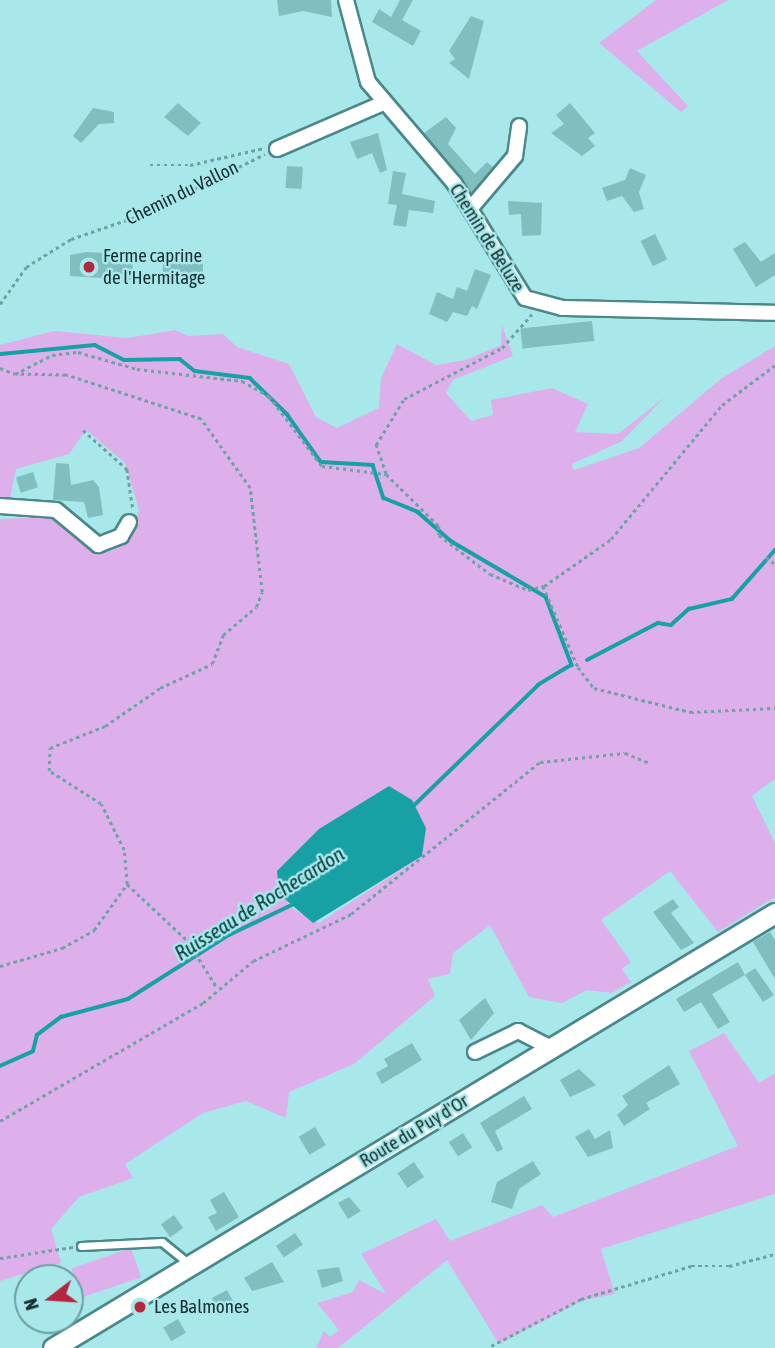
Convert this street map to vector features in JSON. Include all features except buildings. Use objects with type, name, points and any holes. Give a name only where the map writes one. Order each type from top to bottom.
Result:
[{"type":"main road","name":"Route du Puy d'Or","points":[[53,1348],[775,913]]},
{"type":"street","name":"Chemin de Beluze","points":[[346,0],[351,36],[381,104],[470,209],[525,298],[537,306],[775,313]]},
{"type":"street","points":[[277,149],[381,104]]},
{"type":"street","points":[[470,209],[515,156],[519,126]]},
{"type":"street","points":[[0,506],[56,510],[98,545],[121,536],[129,522]]},
{"type":"street","points":[[475,1052],[518,1031],[552,1048]]},
{"type":"lane","points":[[81,1246],[162,1242],[190,1265]]},
{"type":"path","points":[[150,165],[277,149]]},
{"type":"path","name":"Chemin du Vallon","points":[[0,304],[3,295],[26,267],[71,239],[138,216],[277,149]]},
{"type":"path","points":[[537,306],[502,348],[404,399],[376,445],[386,474],[439,526],[439,535],[490,574],[528,590],[543,586],[611,539],[722,405],[775,365]]},
{"type":"path","points":[[15,374],[52,355],[78,352],[137,369],[242,381],[268,396],[322,466],[386,474]]},
{"type":"path","points":[[0,368],[15,374],[66,375],[192,413],[250,488],[260,602],[223,635],[212,664],[160,688],[105,726],[50,748],[46,759],[49,771],[102,804],[124,850],[127,884],[94,930],[62,948],[0,965]]},
{"type":"path","points":[[83,430],[127,469],[135,502],[129,522]]},
{"type":"path","points":[[766,557],[774,563]]},
{"type":"path","points":[[543,586],[578,667],[594,688],[690,712],[775,708]]},
{"type":"path","points":[[0,1121],[181,1017],[216,987],[253,961],[351,914],[540,762],[625,753],[650,763]]},
{"type":"path","points":[[127,884],[188,941],[216,987]]},
{"type":"path","points":[[0,1258],[81,1246]]},
{"type":"path","points":[[491,1346],[581,1299],[691,1266],[729,1266],[775,1254]]},
{"type":"shaded area","points":[[656,0],[728,0],[637,51],[688,106],[681,112],[599,43]]},
{"type":"shaded area","points":[[502,325],[513,356],[453,380],[446,393],[471,421],[493,415],[491,400],[552,388],[588,404],[575,432],[618,434],[665,397],[622,441],[572,464],[574,470],[639,448],[722,378],[775,346],[775,779],[752,796],[775,843],[775,897],[718,932],[670,871],[601,920],[631,962],[622,969],[631,982],[612,993],[587,990],[562,1003],[529,997],[490,925],[453,953],[450,974],[428,979],[435,996],[354,1064],[289,1092],[286,1118],[246,1101],[203,1113],[125,1164],[133,1178],[79,1197],[51,1229],[61,1263],[14,1264],[14,1277],[0,1281],[0,519],[54,517],[86,546],[112,551],[134,527],[139,510],[125,463],[86,430],[69,454],[16,469],[10,499],[0,499],[0,345],[54,331],[127,338],[175,330],[188,336],[223,334],[237,347],[289,364],[316,417],[337,428],[379,408],[381,378],[397,344],[436,365],[466,360],[501,345]],"holes":[[[422,856],[319,923],[290,907],[276,880]]]},
{"type":"shaded area","points":[[724,1033],[759,1083],[775,1073],[775,1194],[601,1249],[615,1294],[584,1300],[499,1344],[447,1260],[338,1348],[316,1348],[324,1331],[330,1337],[339,1330],[317,1303],[353,1292],[359,1280],[386,1294],[361,1254],[436,1219],[450,1241],[542,1205],[553,1217],[738,1146],[689,1051]]},
{"type":"shaded area","points":[[131,1248],[141,1277],[84,1297],[84,1264]]},
{"type":"water","points":[[389,786],[412,800],[426,828],[422,856],[313,923],[279,894],[277,871],[319,829]]},
{"type":"waterway","points":[[1,354],[95,345],[124,360],[180,359],[195,371],[250,378],[287,414],[321,462],[373,465],[384,498],[418,512],[451,541],[546,597],[572,665],[539,685],[413,807]]},
{"type":"waterway","name":"Ruisseau de Rochecardon","points":[[587,660],[658,623],[671,625],[689,609],[732,599],[775,550]]},
{"type":"waterway","name":"Ruisseau de Rochecardon","points":[[0,1066],[33,1051],[37,1035],[61,1017],[128,999],[229,935],[294,904]]},
{"type":"place","name":"Ferme caprine de l'Hermitage","points":[[89,267]]},
{"type":"place","name":"Les Balmones","points":[[140,1307]]}]
